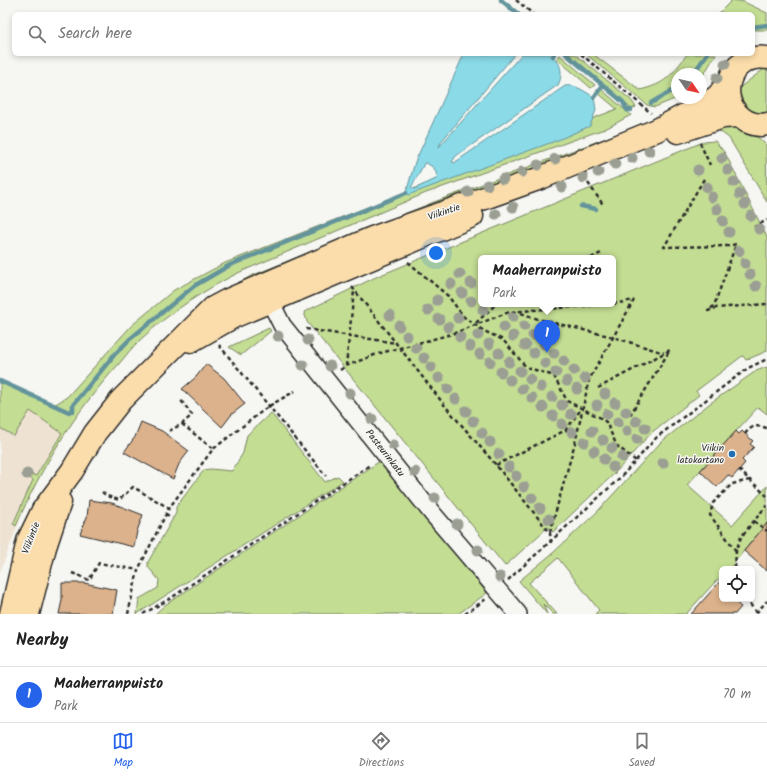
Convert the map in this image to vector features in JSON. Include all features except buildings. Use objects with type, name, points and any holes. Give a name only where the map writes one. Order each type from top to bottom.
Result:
[{"type":"main road","name":"Viikintie","points":[[266,293],[372,238],[538,179],[657,130],[718,96],[736,69],[745,62],[757,58],[767,58]]},
{"type":"main road","points":[[728,82],[727,94],[730,104],[752,121],[767,139]]},
{"type":"main road","name":"Viikintie","points":[[11,614],[28,541],[43,510],[72,471],[95,432],[121,400],[213,308],[266,293],[653,141],[723,117],[752,121]]},
{"type":"main road","name":"Viikintie","points":[[28,614],[45,547],[72,471]]},
{"type":"street","name":"Pasteurinkatu","points":[[266,293],[282,325],[432,513],[518,614]]},
{"type":"path","points":[[516,0],[531,12]]},
{"type":"path","points":[[583,56],[654,116]]},
{"type":"path","points":[[698,137],[710,165]]},
{"type":"path","points":[[704,179],[664,247],[729,246],[736,244],[714,306],[708,311],[716,308],[767,304]]},
{"type":"path","points":[[588,183],[604,206]]},
{"type":"path","points":[[754,227],[767,220]]},
{"type":"path","points":[[597,255],[601,253]]},
{"type":"path","points":[[404,259],[448,296],[460,312],[475,324],[503,340],[526,367],[541,373],[552,374],[566,401],[582,408],[606,422],[617,446],[636,461]]},
{"type":"path","points":[[349,283],[446,407],[496,465],[550,533]]},
{"type":"path","points":[[346,366],[348,335],[354,290]]},
{"type":"path","points":[[551,543],[550,533],[576,439],[589,380],[634,300],[616,303]]},
{"type":"path","points":[[475,324],[493,307]]},
{"type":"path","points":[[340,370],[346,366],[401,348],[452,334],[509,312],[577,307]]},
{"type":"path","points":[[519,312],[538,319],[613,337],[664,353]]},
{"type":"path","points":[[306,329],[396,343]]},
{"type":"path","points":[[217,344],[326,476]]},
{"type":"path","points":[[598,388],[670,350],[630,415]]},
{"type":"path","points":[[509,580],[621,477],[657,437],[703,400],[748,368],[767,359]]},
{"type":"path","points":[[128,614],[138,570],[169,508],[213,449],[269,406],[295,391]]},
{"type":"path","points":[[168,430],[182,424],[192,415],[180,399]]},
{"type":"path","points":[[496,465],[566,430],[582,408]]},
{"type":"path","points":[[182,424],[213,449]]},
{"type":"path","points":[[745,434],[750,428],[758,425],[767,428]]},
{"type":"path","points":[[143,614],[171,598],[370,465]]},
{"type":"path","points":[[739,470],[767,496]]},
{"type":"path","points":[[736,552],[710,514],[713,503],[732,484],[750,480]]},
{"type":"path","points":[[102,492],[107,496],[119,500],[132,487],[169,508]]},
{"type":"path","points":[[735,566],[736,552],[741,537],[767,505]]},
{"type":"path","points":[[166,514],[172,518]]},
{"type":"path","points":[[754,521],[767,531]]},
{"type":"path","points":[[72,573],[89,580],[99,562],[138,570]]},
{"type":"path","points":[[465,614],[490,596]]},
{"type":"path","points":[[750,604],[756,614],[767,601]]},
{"type":"shaded area","points":[[0,381],[54,405],[65,435],[41,474],[25,506],[0,572]]},
{"type":"green space","points":[[732,0],[744,2],[767,13],[767,30],[755,30],[755,12],[720,12]]},
{"type":"green space","points":[[561,56],[595,85],[591,88],[557,59]]},
{"type":"green space","points":[[570,56],[577,56],[631,100],[636,107],[631,109]]},
{"type":"green space","points":[[588,56],[596,56],[640,90],[662,82],[671,74],[671,100],[655,107],[647,105]]},
{"type":"green space","points":[[686,56],[715,56],[707,69],[677,68]]},
{"type":"green space","points":[[764,69],[767,70],[767,112],[755,113],[744,104],[739,88]]},
{"type":"green space","points":[[601,89],[631,115],[607,128],[426,193],[240,272],[213,286],[175,311],[137,343],[87,402],[60,441],[36,483],[16,526],[13,524],[33,480],[24,475],[26,471],[36,476],[62,433],[30,411],[14,436],[0,428],[0,381],[54,405],[67,397],[131,326],[174,290],[225,263],[617,109],[598,93]]},
{"type":"green space","points":[[655,120],[656,123],[233,286],[251,276],[434,202]]},
{"type":"green space","points":[[722,125],[746,130],[762,140],[766,145],[767,202],[729,138],[718,130]]},
{"type":"green space","points":[[715,141],[725,153],[767,237],[767,351],[746,360],[743,356],[741,357],[696,391],[699,395],[651,433],[616,472],[553,532],[548,527],[505,566],[307,322],[304,312],[376,277],[703,142]]},
{"type":"green space","points":[[269,328],[271,331],[241,355],[229,347]]},
{"type":"green space","points":[[767,367],[767,414],[758,407],[687,485],[732,525],[767,486],[767,535],[761,530],[731,566],[719,566],[719,579],[686,614],[595,614],[599,610],[558,558],[529,583],[557,614],[553,614],[543,604],[547,614],[519,581],[554,552],[597,512],[661,442],[709,404],[756,371]]},
{"type":"green space","points":[[271,413],[325,482],[338,476],[343,481],[137,614],[139,599],[158,588],[159,580],[148,567],[148,562],[176,513],[176,507],[204,470],[210,469],[232,471],[243,453],[247,435]]},
{"type":"green space","points":[[380,461],[487,593],[458,614],[155,614],[165,605]]},
{"type":"water","points":[[463,56],[513,56],[441,142],[439,147],[520,56],[552,56],[559,64],[561,76],[558,85],[456,156],[452,162],[454,163],[565,86],[577,87],[594,97],[596,110],[590,126],[558,140],[408,195],[406,193],[415,162]],"holes":[[[425,162],[434,168],[438,178],[414,189],[411,188]]]},
{"type":"waterway","points":[[501,0],[516,12]]},
{"type":"waterway","points":[[755,27],[767,25]]},
{"type":"waterway","points":[[568,56],[623,102],[627,110],[631,110]]},
{"type":"waterway","points":[[697,68],[706,56]]},
{"type":"waterway","points":[[594,97],[603,85]]},
{"type":"waterway","points":[[651,103],[671,91]]},
{"type":"waterway","points":[[73,411],[73,405],[114,355],[130,339],[194,286],[230,265],[406,193]]},
{"type":"waterway","points":[[581,206],[596,209]]},
{"type":"waterway","points":[[0,381],[69,412],[72,410]]},
{"type":"place","name":"Maaherranpuisto","points":[[547,353]]},
{"type":"place","name":"Viikin latokartano","points":[[732,454]]}]
